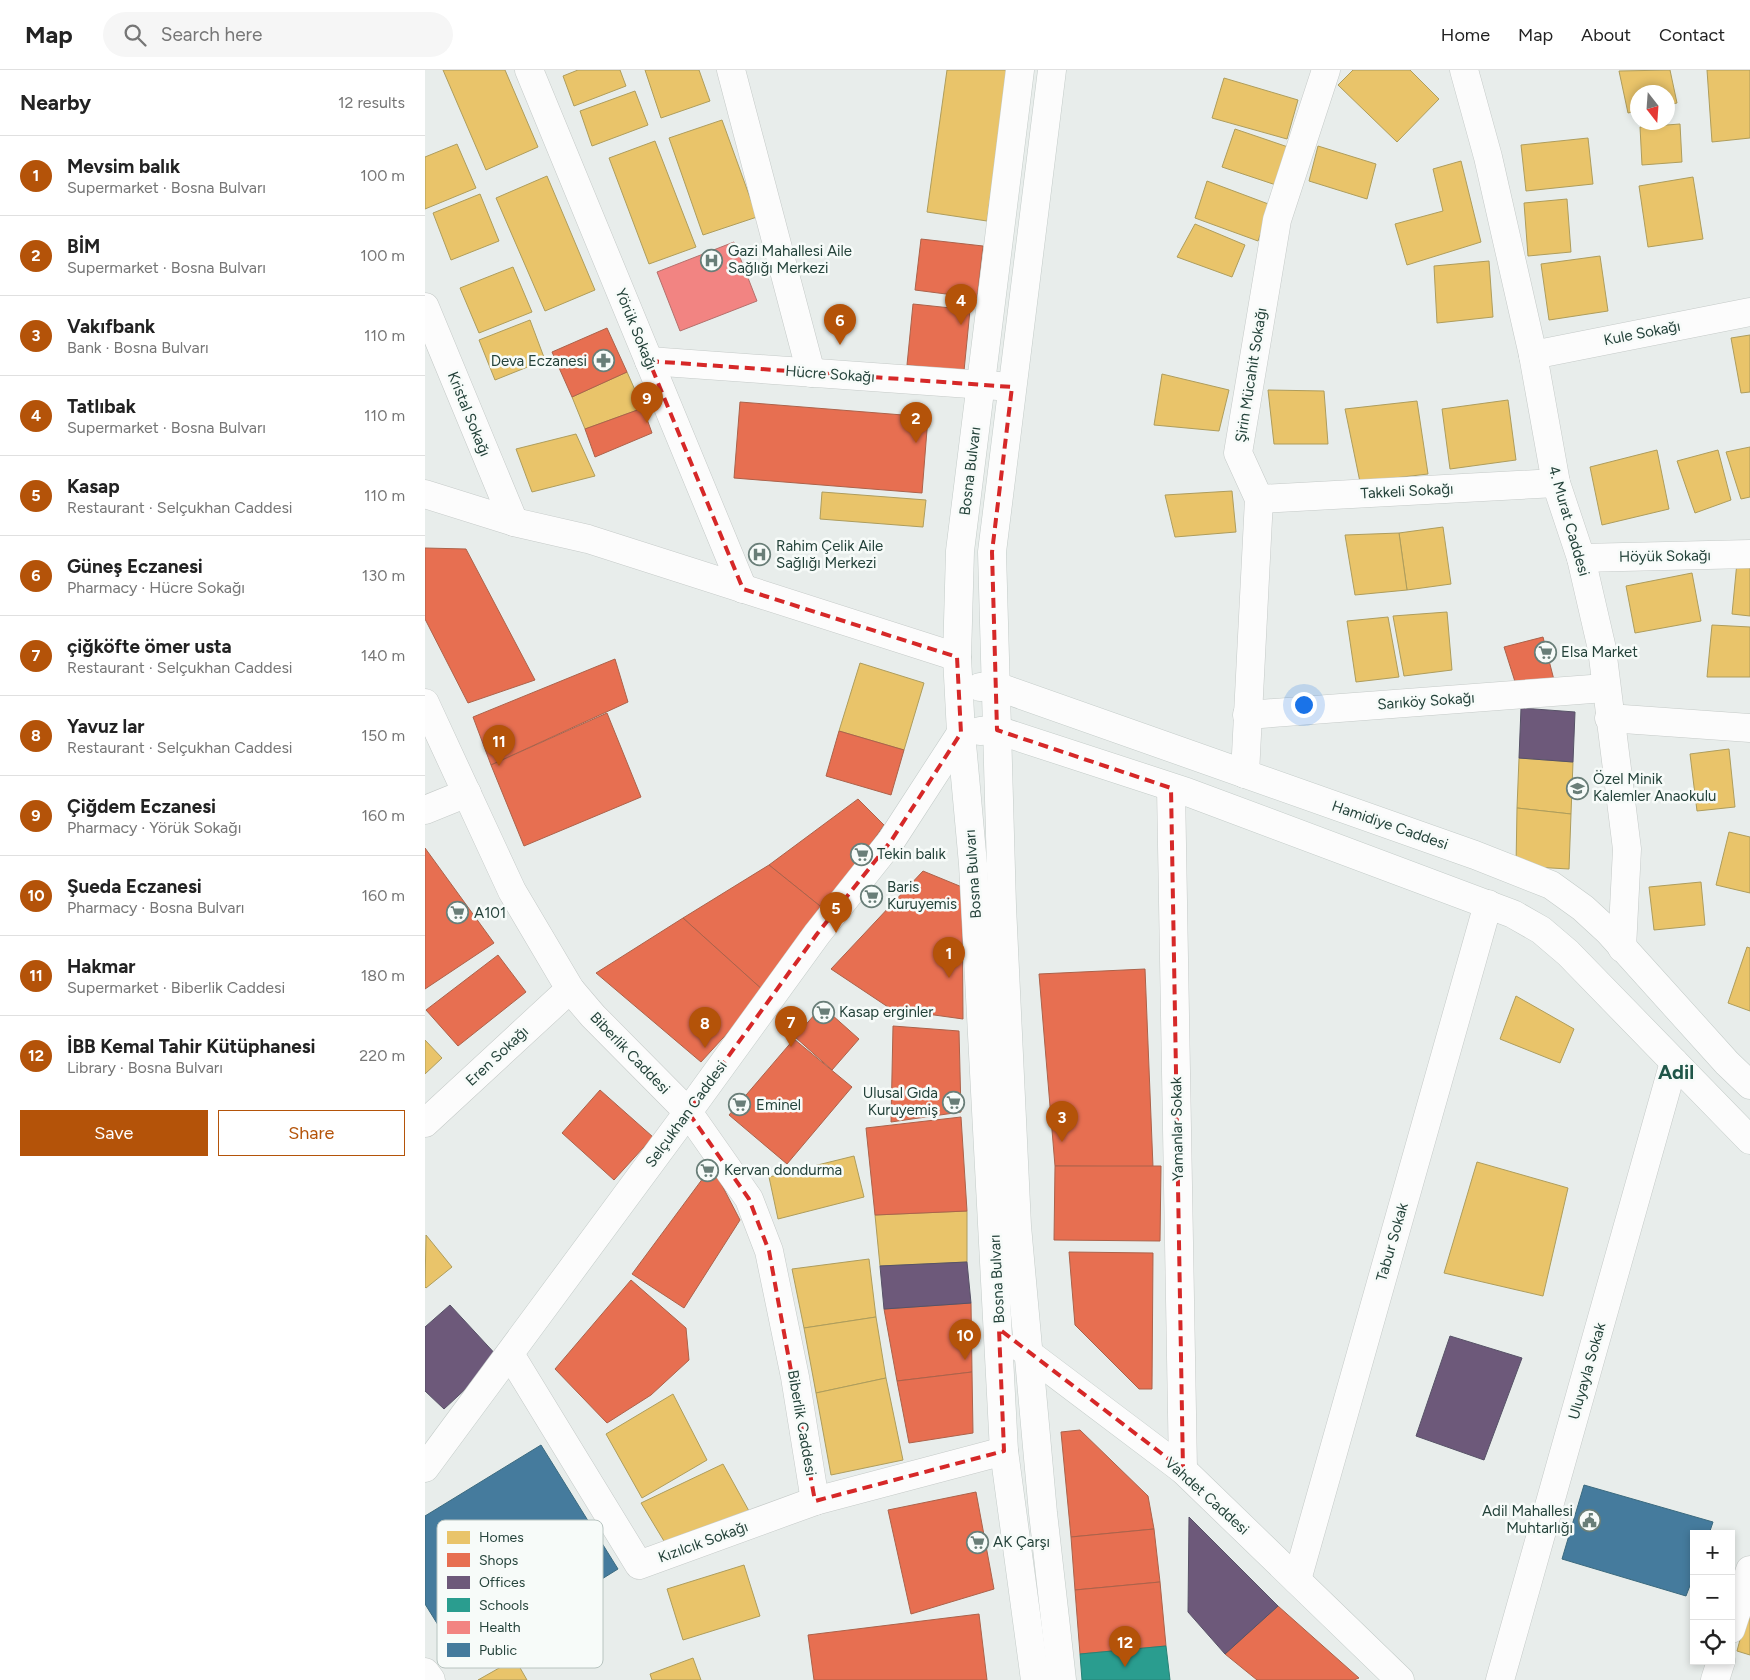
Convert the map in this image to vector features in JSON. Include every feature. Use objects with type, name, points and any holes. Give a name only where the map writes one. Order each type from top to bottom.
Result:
[{"type":"street","name":"Yörük Sokağı","points":[[529,70],[743,589]]},
{"type":"street","points":[[731,70],[811,373]]},
{"type":"street","name":"Bosna Bulvarı","points":[[1020,70],[960,551],[957,657],[961,733],[973,864],[1004,1451],[1035,1680]]},
{"type":"street","name":"Bosna Bulvarı","points":[[1052,70],[992,552],[1002,906],[1016,1197],[1043,1513],[1062,1680]]},
{"type":"street","name":"Şirin Mücahit Sokağı","points":[[1245,774],[1259,499],[1238,453],[1277,220],[1326,70]]},
{"type":"street","name":"4. Murat Caddesi","points":[[1464,70],[1488,157],[1533,355],[1556,483],[1581,558],[1602,649],[1605,688],[1627,849],[1622,948]]},
{"type":"street","name":"Kristal Sokağı","points":[[425,307],[514,522]]},
{"type":"street","name":"Kule Sokağı","points":[[1533,355],[1750,312]]},
{"type":"street","name":"Hücre Sokağı","points":[[649,360],[1012,387]]},
{"type":"street","name":"Takkeli Sokağı","points":[[1259,499],[1556,483]]},
{"type":"street","points":[[425,494],[514,522],[588,539],[957,657]]},
{"type":"street","name":"Höyük Sokağı","points":[[1581,558],[1750,554]]},
{"type":"street","name":"Hamidiye Caddesi","points":[[959,688],[996,686],[1475,855],[1551,885],[1583,908],[1727,1063],[1750,1085]]},
{"type":"street","name":"Sarıköy Sokağı","points":[[1247,715],[1605,688]]},
{"type":"street","name":"Biberlik Caddesi","points":[[425,704],[512,891],[570,989],[593,1016],[689,1112],[749,1199],[769,1251],[795,1376],[815,1501]]},
{"type":"street","points":[[1609,718],[1750,728]]},
{"type":"street","points":[[961,733],[997,730],[1171,788],[1488,904],[1541,930],[1568,952],[1750,1140]]},
{"type":"street","name":"Selçukhan Caddesi","points":[[425,1468],[689,1112],[817,934],[891,842],[961,733]]},
{"type":"street","name":"Yamanlar Sokak","points":[[1171,788],[1183,1470]]},
{"type":"street","points":[[425,810],[467,792]]},
{"type":"street","name":"Tabur Sokak","points":[[1297,1580],[1488,904]]},
{"type":"street","name":"Eren Sokağı","points":[[425,1123],[570,989]]},
{"type":"street","name":"Uluyayla Sokak","points":[[1500,1680],[1674,1062],[1674,1004]]},
{"type":"street","name":"Vahdet Caddesi","points":[[999,1329],[1029,1355],[1183,1470],[1400,1680]]},
{"type":"street","name":"Kızılcık Sokağı","points":[[509,1354],[639,1566],[815,1501],[1004,1451]]},
{"type":"street","points":[[1734,1620],[1750,1570]]},
{"type":"street","points":[[1715,1680],[1720,1665]]},
{"type":"street","points":[[425,1672],[431,1680]]},
{"type":"highlighted area","points":[[649,361],[1012,387],[992,552],[997,730],[1171,788],[1183,1470],[999,1329],[1004,1451],[815,1501],[769,1251],[749,1199],[688,1112],[817,934],[891,841],[961,733],[957,657],[743,589]]},
{"type":"building: Homes","points":[[443,70],[505,70],[538,147],[486,170]]},
{"type":"building: Homes","points":[[578,70],[620,70],[626,86],[574,106],[563,76]]},
{"type":"building: Homes","points":[[645,70],[699,70],[710,101],[661,118]]},
{"type":"building: Homes","points":[[947,70],[1008,70],[987,221],[927,212]]},
{"type":"building: Homes","points":[[1353,70],[1410,70],[1439,99],[1397,142],[1338,85]]},
{"type":"building: Homes","points":[[1670,70],[1673,85],[1630,85],[1630,113],[1628,113],[1619,71]]},
{"type":"building: Homes","points":[[1707,70],[1750,70],[1750,138],[1712,142]]},
{"type":"building: Homes","points":[[1224,78],[1298,100],[1287,139],[1212,118]]},
{"type":"building: Homes","points":[[635,91],[648,125],[592,146],[580,111]]},
{"type":"building: Homes","points":[[722,120],[757,217],[703,235],[669,138]]},
{"type":"building: Homes","points":[[1675,124],[1680,124],[1682,162],[1642,165],[1640,130],[1675,130]]},
{"type":"building: Homes","points":[[1235,129],[1288,147],[1276,185],[1222,167]]},
{"type":"building: Homes","points":[[1588,138],[1593,184],[1526,191],[1521,145]]},
{"type":"building: Homes","points":[[655,141],[696,247],[649,264],[609,158]]},
{"type":"building: Homes","points":[[457,144],[476,188],[425,209],[425,157]]},
{"type":"building: Homes","points":[[1318,146],[1376,164],[1367,199],[1309,181]]},
{"type":"building: Homes","points":[[1461,161],[1481,242],[1407,265],[1395,224],[1443,211],[1433,169]]},
{"type":"building: Homes","points":[[547,176],[595,290],[545,311],[496,198]]},
{"type":"building: Homes","points":[[1693,177],[1703,239],[1648,247],[1639,186]]},
{"type":"building: Homes","points":[[1207,181],[1271,205],[1258,241],[1195,218]]},
{"type":"building: Homes","points":[[480,194],[499,241],[451,260],[433,213]]},
{"type":"building: Homes","points":[[1567,199],[1571,252],[1528,256],[1524,203]]},
{"type":"building: Homes","points":[[1195,224],[1245,245],[1232,277],[1177,257]]},
{"type":"building: Homes","points":[[1600,256],[1608,311],[1549,320],[1541,264]]},
{"type":"building: Homes","points":[[1489,261],[1493,317],[1437,323],[1434,266]]},
{"type":"building: Homes","points":[[513,267],[532,312],[479,333],[460,288]]},
{"type":"building: Homes","points":[[530,320],[545,360],[495,380],[479,340]]},
{"type":"building: Homes","points":[[1750,335],[1750,392],[1741,393],[1731,338]]},
{"type":"building: Homes","points":[[627,372],[643,408],[585,429],[572,397]]},
{"type":"building: Homes","points":[[1162,374],[1229,390],[1219,431],[1154,425]]},
{"type":"building: Homes","points":[[1268,390],[1324,391],[1328,444],[1274,444]]},
{"type":"building: Homes","points":[[1508,400],[1516,460],[1450,469],[1442,409]]},
{"type":"building: Homes","points":[[1417,401],[1428,474],[1360,482],[1345,409]]},
{"type":"building: Homes","points":[[576,434],[595,476],[532,492],[516,449]]},
{"type":"building: Homes","points":[[1750,447],[1750,497],[1741,499],[1726,452]]},
{"type":"building: Homes","points":[[1657,450],[1669,509],[1602,525],[1590,467]]},
{"type":"building: Homes","points":[[1718,450],[1731,500],[1695,513],[1677,461]]},
{"type":"building: Homes","points":[[1232,491],[1236,532],[1175,537],[1165,495]]},
{"type":"building: Homes","points":[[822,492],[926,500],[923,527],[820,519]]},
{"type":"building: Homes","points":[[1443,527],[1451,584],[1407,590],[1399,533]]},
{"type":"building: Homes","points":[[1399,533],[1407,590],[1355,595],[1345,535]]},
{"type":"building: Homes","points":[[1737,562],[1750,563],[1750,616],[1732,614]]},
{"type":"building: Homes","points":[[1692,573],[1701,621],[1635,633],[1626,586]]},
{"type":"building: Homes","points":[[1447,612],[1452,670],[1404,676],[1393,616]]},
{"type":"building: Homes","points":[[1388,617],[1399,677],[1356,682],[1347,621]]},
{"type":"building: Homes","points":[[1712,625],[1750,627],[1750,677],[1707,677]]},
{"type":"building: Homes","points":[[860,663],[924,683],[904,750],[839,731]]},
{"type":"building: Homes","points":[[1729,749],[1735,807],[1697,811],[1690,754]]},
{"type":"building: Homes","points":[[1519,758],[1573,762],[1571,814],[1517,808]]},
{"type":"building: Homes","points":[[1517,808],[1571,814],[1569,869],[1516,866]]},
{"type":"building: Homes","points":[[1729,832],[1750,837],[1750,893],[1716,885]]},
{"type":"building: Homes","points":[[1701,882],[1705,925],[1654,930],[1649,887]]},
{"type":"building: Homes","points":[[1747,947],[1750,948],[1750,1011],[1728,1003]]},
{"type":"building: Homes","points":[[1516,996],[1574,1029],[1560,1063],[1500,1039]]},
{"type":"building: Homes","points":[[425,1040],[442,1058],[425,1074]]},
{"type":"building: Homes","points":[[854,1156],[864,1197],[778,1219],[769,1177]]},
{"type":"building: Homes","points":[[1477,1162],[1568,1188],[1543,1296],[1444,1273]]},
{"type":"building: Homes","points":[[967,1211],[967,1262],[880,1266],[875,1215]]},
{"type":"building: Homes","points":[[426,1235],[452,1267],[426,1288],[425,1287]]},
{"type":"building: Homes","points":[[869,1259],[876,1317],[804,1328],[792,1269]]},
{"type":"building: Homes","points":[[876,1317],[886,1378],[816,1393],[804,1328]]},
{"type":"building: Homes","points":[[886,1378],[903,1460],[831,1475],[816,1393]]},
{"type":"building: Homes","points":[[673,1394],[707,1460],[642,1498],[606,1434]]},
{"type":"building: Homes","points":[[723,1464],[749,1511],[667,1546],[641,1503]]},
{"type":"building: Homes","points":[[744,1565],[760,1616],[683,1640],[667,1589]]},
{"type":"building: Homes","points":[[1750,1602],[1750,1655],[1737,1651]]},
{"type":"building: Homes","points":[[693,1658],[701,1680],[652,1680],[650,1674]]},
{"type":"building: Homes","points":[[499,1668],[520,1668],[527,1680],[478,1680]]},
{"type":"building: Shops","points":[[921,239],[983,246],[977,298],[915,290]]},
{"type":"building: Shops","points":[[913,304],[970,310],[964,371],[907,365]]},
{"type":"building: Shops","points":[[607,328],[627,372],[572,397],[552,352]]},
{"type":"building: Shops","points":[[740,402],[928,417],[922,493],[734,478]]},
{"type":"building: Shops","points":[[643,408],[652,433],[595,457],[585,429]]},
{"type":"building: Shops","points":[[425,548],[466,549],[535,680],[468,703],[425,619]]},
{"type":"building: Shops","points":[[1543,637],[1554,680],[1517,688],[1504,647]]},
{"type":"building: Shops","points":[[615,659],[628,702],[491,765],[473,717]]},
{"type":"building: Shops","points":[[607,713],[641,797],[524,846],[491,765]]},
{"type":"building: Shops","points":[[839,731],[904,750],[891,795],[826,776]]},
{"type":"building: Shops","points":[[858,799],[884,825],[825,910],[769,865]]},
{"type":"building: Shops","points":[[425,848],[494,943],[425,989]]},
{"type":"building: Shops","points":[[769,865],[825,910],[765,992],[683,918]]},
{"type":"building: Shops","points":[[923,871],[962,887],[963,1019],[891,1009],[831,969]]},
{"type":"building: Shops","points":[[683,918],[765,992],[701,1062],[596,973]]},
{"type":"building: Shops","points":[[498,955],[526,992],[458,1046],[426,1010]]},
{"type":"building: Shops","points":[[1145,969],[1153,1167],[1055,1166],[1039,974]]},
{"type":"building: Shops","points":[[822,1006],[859,1039],[832,1070],[795,1037]]},
{"type":"building: Shops","points":[[893,1026],[959,1031],[961,1112],[891,1122]]},
{"type":"building: Shops","points":[[794,1039],[852,1087],[787,1164],[729,1115]]},
{"type":"building: Shops","points":[[600,1090],[653,1137],[614,1180],[562,1133]]},
{"type":"building: Shops","points":[[961,1117],[967,1211],[875,1215],[866,1128]]},
{"type":"building: Shops","points":[[712,1166],[740,1220],[684,1308],[632,1274]]},
{"type":"building: Shops","points":[[1055,1166],[1161,1166],[1160,1241],[1054,1240]]},
{"type":"building: Shops","points":[[1069,1252],[1153,1253],[1152,1389],[1139,1389],[1075,1325]]},
{"type":"building: Shops","points":[[631,1280],[686,1328],[689,1360],[651,1395],[607,1423],[555,1369]]},
{"type":"building: Shops","points":[[971,1303],[972,1372],[897,1381],[884,1309]]},
{"type":"building: Shops","points":[[972,1372],[973,1433],[909,1443],[897,1381]]},
{"type":"building: Shops","points":[[1080,1430],[1148,1496],[1154,1529],[1071,1537],[1061,1432]]},
{"type":"building: Shops","points":[[976,1492],[994,1589],[911,1614],[888,1510]]},
{"type":"building: Shops","points":[[1154,1529],[1160,1582],[1075,1590],[1071,1537]]},
{"type":"building: Shops","points":[[1160,1582],[1166,1646],[1080,1654],[1075,1590]]},
{"type":"building: Shops","points":[[1278,1606],[1359,1678],[1354,1680],[1257,1680],[1225,1654]]},
{"type":"building: Shops","points":[[979,1614],[987,1680],[814,1680],[808,1635]]},
{"type":"building: Offices","points":[[1521,708],[1575,712],[1573,762],[1519,758]]},
{"type":"building: Offices","points":[[967,1262],[971,1303],[884,1309],[880,1266]]},
{"type":"building: Offices","points":[[450,1305],[499,1358],[444,1409],[425,1391],[425,1327]]},
{"type":"building: Offices","points":[[1450,1336],[1522,1358],[1484,1460],[1416,1436]]},
{"type":"building: Offices","points":[[1189,1517],[1278,1606],[1225,1654],[1188,1612]]},
{"type":"building: Schools","points":[[1166,1646],[1170,1680],[1082,1680],[1080,1654]]},
{"type":"building: Health","points":[[734,242],[757,301],[680,331],[657,272]]},
{"type":"building: Public","points":[[541,1445],[588,1520],[437,1520],[437,1623],[425,1604],[425,1516]]},
{"type":"building: Public","points":[[1584,1485],[1713,1522],[1710,1530],[1690,1530],[1690,1586],[1686,1596],[1562,1559]]},
{"type":"building: Public","points":[[603,1545],[618,1569],[603,1578]]},
{"type":"place","name":"Gazi Mahallesi Aile Sağlığı Merkezi","points":[[712,260]]},
{"type":"place","name":"Tatlıbak","points":[[961,325]]},
{"type":"place","name":"Güneş Eczanesi","points":[[840,345]]},
{"type":"place","name":"Deva Eczanesi","points":[[603,361]]},
{"type":"place","name":"Çiğdem Eczanesi","points":[[647,423]]},
{"type":"place","name":"BİM","points":[[916,443]]},
{"type":"place","name":"Rahim Çelik Aile Sağlığı Merkezi","points":[[760,555]]},
{"type":"place","name":"Elsa Market","points":[[1545,652]]},
{"type":"place","name":"Hakmar","points":[[499,766]]},
{"type":"place","name":"Özel Minik Kalemler Anaokulu","points":[[1577,788]]},
{"type":"place","name":"Tekin balık","points":[[861,854]]},
{"type":"place","name":"Baris Kuruyemis","points":[[871,896]]},
{"type":"place","name":"A101","points":[[458,913]]},
{"type":"place","name":"Kasap","points":[[836,933]]},
{"type":"place","name":"Mevsim balık","points":[[949,978]]},
{"type":"place","name":"Kasap erginler","points":[[823,1012]]},
{"type":"place","name":"çiğköfte ömer usta","points":[[791,1047]]},
{"type":"place","name":"Yavuz lar","points":[[705,1048]]},
{"type":"place","name":"Ulusal Gıda Kuruyemiş","points":[[954,1102]]},
{"type":"place","name":"Eminel","points":[[740,1105]]},
{"type":"place","name":"Vakıfbank","points":[[1062,1142]]},
{"type":"place","name":"Kervan dondurma","points":[[708,1170]]},
{"type":"place","name":"Şueda Eczanesi","points":[[965,1360]]},
{"type":"place","name":"Adil Mahallesi Muhtarlığı","points":[[1589,1520]]},
{"type":"place","name":"AK Çarşı","points":[[977,1542]]},
{"type":"place","name":"İBB Kemal Tahir Kütüphanesi","points":[[1125,1667]]},
{"type":"district","name":"Adil","points":[[1676,1072]]}]
